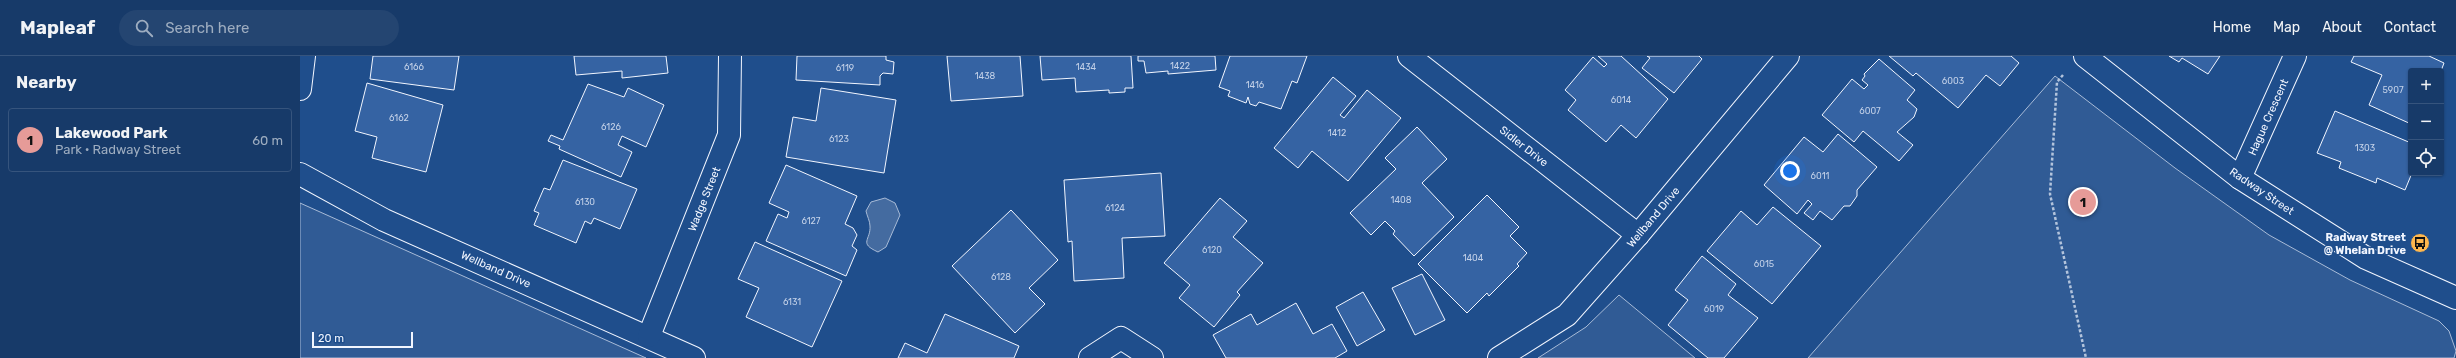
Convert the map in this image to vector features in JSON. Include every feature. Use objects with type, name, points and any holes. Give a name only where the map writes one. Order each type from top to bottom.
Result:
[{"type":"street","name":"Wadge Street","points":[[649,336],[729,135],[730,56]]},
{"type":"street","name":"Sidler Drive","points":[[1409,56],[1638,235]]},
{"type":"street","name":"Wellband Drive","points":[[1499,358],[1567,315],[1638,235],[1788,56]]},
{"type":"street","name":"Radway Street","points":[[2085,56],[2240,178],[2366,258],[2456,298]]},
{"type":"street","name":"Hague Crescent","points":[[2240,178],[2295,56]]},
{"type":"street","points":[[300,89],[302,62]]},
{"type":"street","name":"Wellband Drive","points":[[300,174],[384,220],[649,336],[694,358]]},
{"type":"street","points":[[1090,358],[1121,338],[1152,358]]},
{"type":"path","points":[[2066,71],[2057,82],[2050,194],[2086,358]]},
{"type":"shaded area","points":[[2055,76],[2175,168],[2269,235],[2350,280],[2439,321],[2449,331],[2456,351],[2454,358],[1808,358]]},
{"type":"shaded area","points":[[885,198],[895,203],[900,215],[886,247],[878,252],[867,244],[870,231],[870,222],[866,211],[871,202]]},
{"type":"shaded area","points":[[300,203],[646,358],[300,358]]},
{"type":"shaded area","points":[[1619,295],[1695,358],[1538,358],[1586,327]]},
{"type":"building","points":[[373,56],[459,56],[454,90],[370,79]]},
{"type":"building","points":[[574,56],[666,56],[668,73],[622,78],[622,71],[576,75]]},
{"type":"building","points":[[797,56],[886,56],[886,60],[894,62],[893,74],[883,73],[880,76],[880,85],[796,80]]},
{"type":"building","points":[[947,56],[1020,56],[1023,96],[951,101]]},
{"type":"building","points":[[1040,56],[1131,56],[1133,88],[1125,88],[1125,92],[1109,93],[1109,90],[1076,92],[1075,78],[1042,80]]},
{"type":"building","points":[[1138,56],[1215,56],[1216,70],[1168,74],[1168,71],[1146,73],[1144,61],[1138,61]]},
{"type":"building","points":[[1230,56],[1307,56],[1297,83],[1292,81],[1281,109],[1259,102],[1256,106],[1250,104],[1248,97],[1246,103],[1228,96],[1230,91],[1219,87]]},
{"type":"building","points":[[1598,56],[1621,56],[1668,99],[1636,138],[1621,125],[1606,142],[1568,110],[1576,100],[1565,90],[1593,57],[1604,67],[1607,64]]},
{"type":"building","points":[[1647,56],[1699,56],[1702,59],[1674,93],[1642,68],[1650,58]]},
{"type":"building","points":[[1889,56],[2011,56],[2019,63],[2000,86],[1986,75],[1958,108],[1916,73],[1913,76]]},
{"type":"building","points":[[2169,56],[2220,56],[2208,74],[2182,58],[2179,62]]},
{"type":"building","points":[[2354,56],[2429,56],[2444,63],[2442,68],[2408,68],[2408,123],[2369,105],[2382,75],[2351,62]]},
{"type":"building","points":[[1879,59],[1915,90],[1907,100],[1917,109],[1914,117],[1897,132],[1913,145],[1899,161],[1863,131],[1854,142],[1822,115],[1852,79],[1864,89],[1868,85],[1862,80],[1865,76],[1864,74]]},
{"type":"building","points":[[1333,77],[1356,96],[1340,115],[1344,118],[1367,90],[1401,118],[1348,181],[1312,151],[1298,168],[1274,148]]},
{"type":"building","points":[[367,83],[443,105],[426,172],[372,158],[377,137],[355,131]]},
{"type":"building","points":[[588,84],[624,97],[628,88],[664,105],[646,147],[622,136],[618,145],[632,152],[621,177],[559,149],[560,146],[548,141],[551,135],[563,140]]},
{"type":"building","points":[[821,88],[896,100],[884,173],[786,157],[793,117],[816,121]]},
{"type":"building","points":[[2335,111],[2408,142],[2408,176],[2411,176],[2405,190],[2377,178],[2376,183],[2339,168],[2341,162],[2317,153]]},
{"type":"building","points":[[1417,127],[1447,159],[1422,183],[1454,217],[1414,256],[1393,234],[1395,231],[1385,221],[1371,235],[1350,213],[1396,169],[1385,158]]},
{"type":"building","points":[[1838,134],[1877,167],[1857,190],[1857,196],[1850,206],[1844,206],[1832,220],[1820,211],[1813,220],[1804,213],[1812,204],[1808,200],[1797,214],[1764,185],[1804,137],[1823,152]]},
{"type":"building","points":[[563,160],[637,189],[620,229],[594,218],[591,224],[585,221],[576,243],[534,225],[539,213],[534,211],[544,188],[550,190]]},
{"type":"building","points":[[786,165],[857,196],[845,224],[853,228],[857,235],[852,246],[857,250],[846,276],[766,241],[778,214],[787,218],[789,212],[769,203]]},
{"type":"building","points":[[1161,173],[1165,236],[1122,238],[1124,278],[1074,281],[1072,241],[1068,242],[1064,180]]},
{"type":"building","points":[[1487,195],[1519,227],[1510,236],[1527,253],[1517,264],[1519,266],[1489,296],[1487,293],[1467,313],[1418,264]]},
{"type":"building","points":[[1220,198],[1247,221],[1233,237],[1263,263],[1237,292],[1240,295],[1214,327],[1179,298],[1190,285],[1164,263]]},
{"type":"building","points":[[1773,207],[1821,246],[1772,304],[1707,251],[1741,211],[1757,225]]},
{"type":"building","points":[[1011,210],[1058,260],[1029,288],[1045,304],[1015,333],[952,266]]},
{"type":"building","points":[[755,242],[842,281],[812,347],[746,317],[759,288],[738,279]]},
{"type":"building","points":[[1702,256],[1736,284],[1728,295],[1758,318],[1724,358],[1708,358],[1668,325],[1688,300],[1675,290]]},
{"type":"building","points":[[1422,274],[1445,320],[1415,335],[1392,288]]},
{"type":"building","points":[[1363,292],[1385,330],[1357,346],[1336,307]]},
{"type":"building","points":[[1296,303],[1313,334],[1332,324],[1347,351],[1335,358],[1226,358],[1213,335],[1251,314],[1257,325]]},
{"type":"building","points":[[945,314],[1019,346],[1014,358],[898,358],[905,343],[927,353]]},
{"type":"place","name":"Lakewood Park","points":[[2083,202]]},
{"type":"place","name":"Radway Street @ Whelan Drive","points":[[2420,243]]}]
